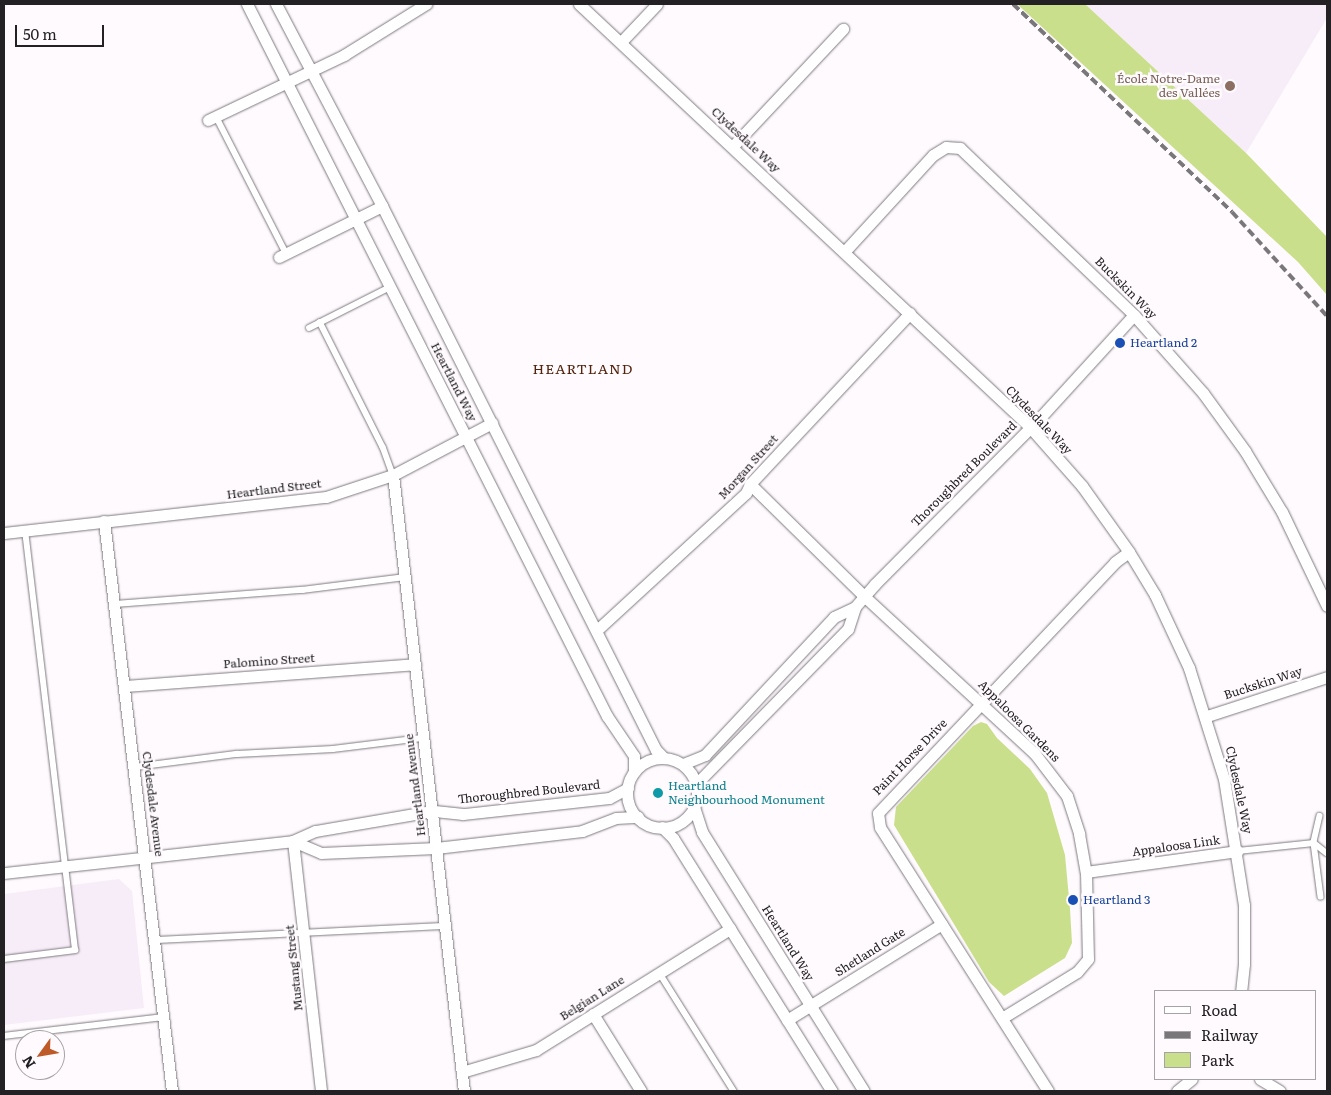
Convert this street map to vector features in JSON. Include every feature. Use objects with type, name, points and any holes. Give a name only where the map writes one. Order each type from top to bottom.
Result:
[{"type":"street","name":"Heartland Way","points":[[247,4],[607,716],[634,756],[634,772]]},
{"type":"street","name":"Heartland Way","points":[[276,4],[382,206],[656,750],[664,758]]},
{"type":"street","points":[[212,118],[287,84],[373,39],[426,4]]},
{"type":"street","name":"Clydesdale Way","points":[[579,4],[845,251],[1030,427],[1082,486],[1129,552],[1175,635],[1206,716],[1224,779],[1238,851],[1245,937],[1241,990]]},
{"type":"street","points":[[621,42],[657,4]]},
{"type":"street","points":[[732,146],[843,29]]},
{"type":"street","name":"Buckskin Way","points":[[845,251],[933,155],[946,147],[960,148],[1134,315],[1203,393],[1244,451],[1282,512],[1327,606]]},
{"type":"street","points":[[282,255],[382,206]]},
{"type":"street","name":"Morgan Street","points":[[597,630],[746,493],[750,484],[910,313]]},
{"type":"street","name":"Thoroughbred Boulevard","points":[[696,784],[848,629],[855,608],[865,597],[1030,427],[1134,315]]},
{"type":"street","name":"Heartland Street","points":[[4,533],[306,500],[393,475],[492,423]]},
{"type":"street","name":"Heartland Avenue","points":[[393,475],[464,1091]]},
{"type":"street","name":"Appaloosa Gardens","points":[[750,484],[865,597],[982,702],[1047,766],[1067,796],[1079,834],[1086,872],[1090,944],[1086,964],[1077,972],[1002,1018]]},
{"type":"street","name":"Clydesdale Avenue","points":[[104,521],[146,856],[172,1091]]},
{"type":"street","name":"Paint Horse Drive","points":[[1048,1091],[880,827],[878,813],[1115,562],[1129,552]]},
{"type":"street","name":"Thoroughbred Boulevard","points":[[683,764],[705,755],[834,617],[855,608]]},
{"type":"street","name":"Palomino Street","points":[[124,686],[415,664]]},
{"type":"street","name":"Buckskin Way","points":[[1206,716],[1327,677]]},
{"type":"street","points":[[638,817],[630,804],[628,788],[634,772],[648,762],[664,758],[683,764],[696,784],[694,806],[681,822],[662,828]]},
{"type":"street","name":"Thoroughbred Boulevard","points":[[293,841],[316,831],[432,811],[463,814],[609,798],[628,788]]},
{"type":"street","name":"Heartland Way","points":[[694,806],[703,834],[864,1091]]},
{"type":"street","points":[[4,873],[293,841],[321,853],[436,848],[582,831],[616,818],[638,817],[662,828],[673,838],[832,1091]]},
{"type":"street","name":"Mustang Street","points":[[293,841],[321,1091]]},
{"type":"street","name":"Appaloosa Link","points":[[1086,872],[1238,851]]},
{"type":"street","name":"Shetland Gate","points":[[787,1020],[942,924]]},
{"type":"street","name":"Belgian Lane","points":[[462,1072],[536,1050],[730,929]]},
{"type":"street","points":[[593,1014],[641,1091]]},
{"type":"street","points":[[1177,1091],[1191,1080]]},
{"type":"street","points":[[1262,1080],[1280,1091]]},
{"type":"lane","points":[[212,118],[282,255]]},
{"type":"lane","points":[[309,328],[390,287]]},
{"type":"lane","points":[[320,322],[383,448],[393,475]]},
{"type":"lane","points":[[4,959],[75,950],[24,530]]},
{"type":"lane","points":[[115,604],[302,590],[405,577]]},
{"type":"lane","points":[[135,766],[237,754],[333,749],[423,738]]},
{"type":"lane","points":[[1320,816],[1314,844],[1321,897]]},
{"type":"lane","points":[[1314,844],[1327,853]]},
{"type":"lane","name":"Appaloosa Link","points":[[1238,851],[1314,844]]},
{"type":"lane","points":[[155,940],[304,932],[376,931],[445,926]]},
{"type":"lane","points":[[659,972],[734,1091]]},
{"type":"lane","points":[[4,1036],[164,1017]]},
{"type":"shaded area","name":"École Notre-Dame des Vallées","points":[[1085,4],[1327,4],[1327,18],[1246,153]]},
{"type":"shaded area","points":[[119,879],[132,891],[144,1008],[4,1025],[4,894]]},
{"type":"green space","points":[[1017,4],[1085,4],[1246,153],[1327,237],[1327,295],[1298,262]]},
{"type":"green space","points":[[981,722],[987,724],[997,738],[1030,769],[1047,793],[1065,855],[1070,909],[1072,943],[1065,958],[1004,996],[989,982],[894,825],[896,807],[973,726]]},
{"type":"railway","points":[[1013,4],[1232,212],[1327,316]]},
{"type":"place","name":"École Notre-Dame des Vallées","points":[[1230,86]]},
{"type":"place","name":"Heartland 2","points":[[1120,343]]},
{"type":"place","name":"Heartland Neighbourhood Monument","points":[[658,793]]},
{"type":"place","name":"Heartland 3","points":[[1073,900]]},
{"type":"district","name":"HEARTLAND","points":[[583,368]]}]
